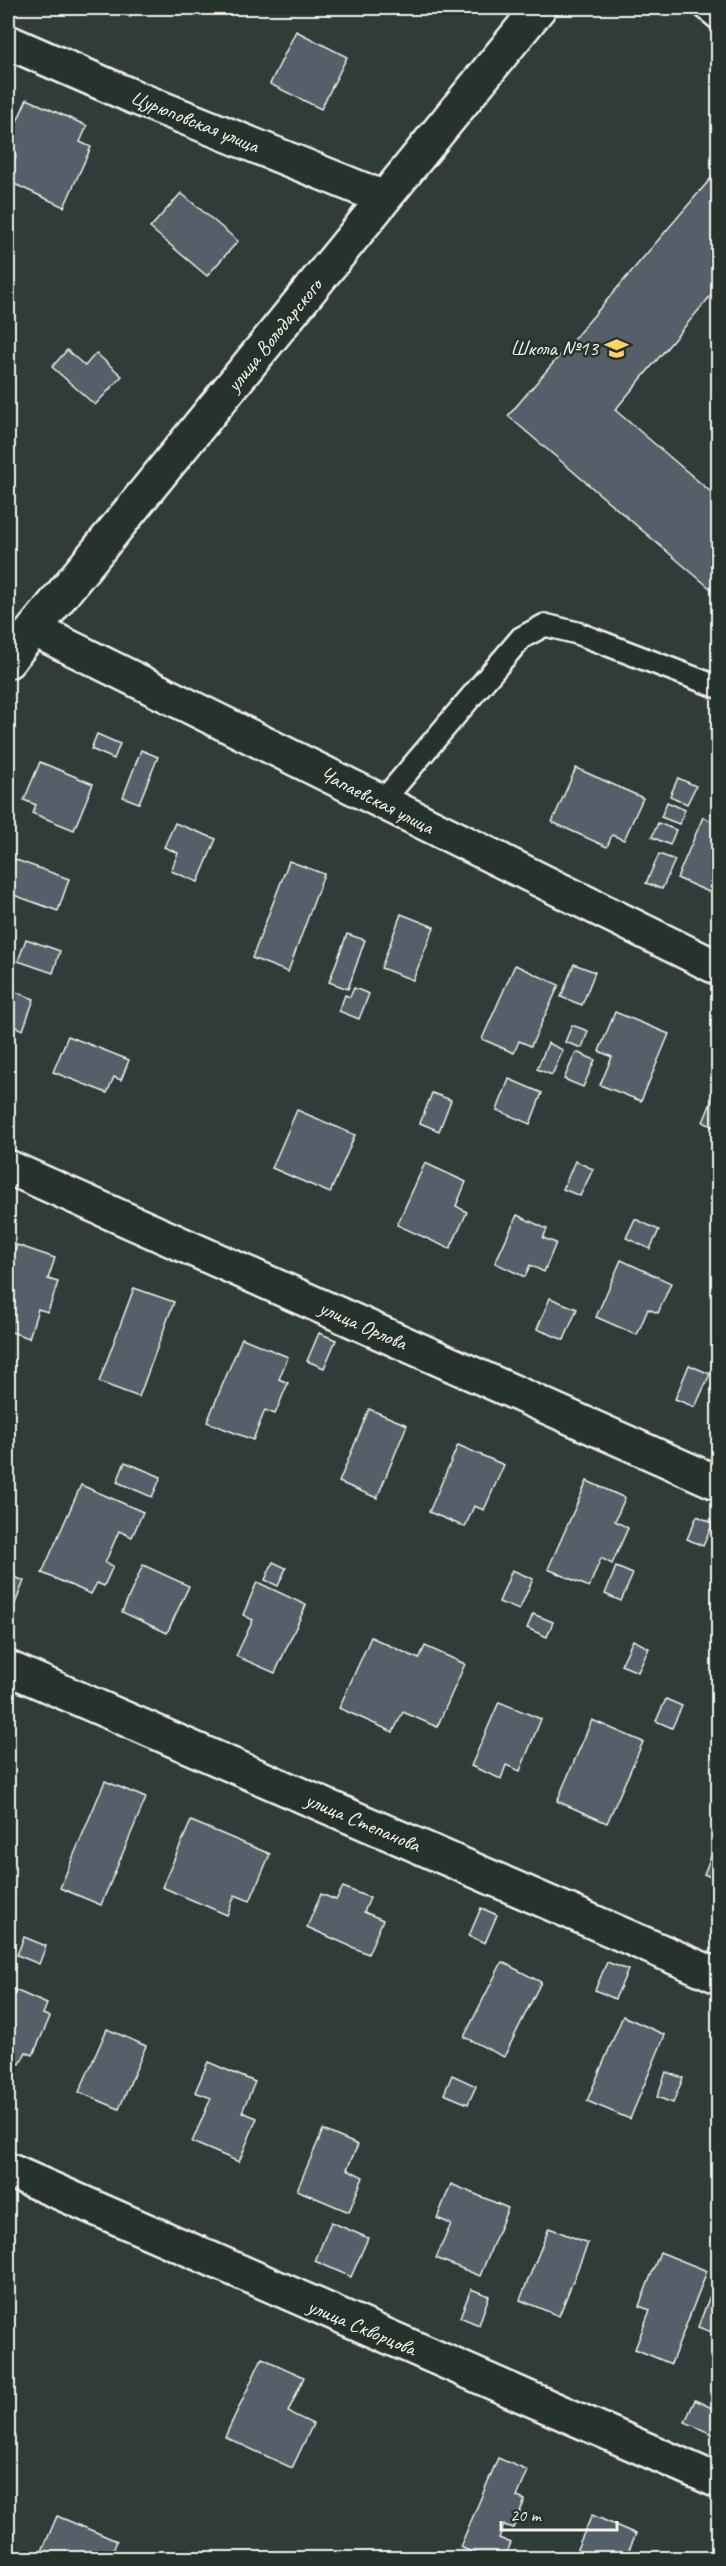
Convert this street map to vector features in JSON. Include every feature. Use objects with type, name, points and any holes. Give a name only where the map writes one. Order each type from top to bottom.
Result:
[{"type":"street","name":"улица Володарского","points":[[8,661],[539,8]]},
{"type":"street","name":"Цурюповская улица","points":[[8,42],[134,97],[384,198]]},
{"type":"street","name":"Чапаевская улица","points":[[35,630],[718,968]]},
{"type":"street","name":"улица Орлова","points":[[8,1167],[718,1483]]},
{"type":"street","name":"улица Степанова","points":[[8,1668],[718,1976]]},
{"type":"street","name":"улица Скворцова","points":[[8,2170],[718,2481]]},
{"type":"lane","points":[[705,8],[718,19]]},
{"type":"lane","points":[[381,803],[521,638],[545,625],[577,633],[718,687]]},
{"type":"building","points":[[111,8],[134,8],[130,17]]},
{"type":"building","points":[[296,31],[347,57],[321,109],[270,84]]},
{"type":"building","points":[[27,99],[87,126],[80,142],[91,147],[64,207],[8,181],[16,156],[8,152],[8,142]]},
{"type":"building","name":"Школа №13","points":[[718,170],[718,287],[615,410],[718,498],[718,595],[508,416]]},
{"type":"building","points":[[181,193],[238,241],[207,276],[150,228]]},
{"type":"building","points":[[67,350],[85,366],[96,353],[122,376],[95,405],[52,367]]},
{"type":"building","points":[[97,734],[120,744],[114,759],[91,749]]},
{"type":"building","points":[[141,750],[158,757],[139,803],[123,797]]},
{"type":"building","points":[[40,762],[93,784],[74,830],[32,813],[36,805],[24,800]]},
{"type":"building","points":[[576,768],[643,798],[624,840],[612,835],[607,847],[552,822]]},
{"type":"building","points":[[678,778],[696,786],[687,804],[670,796]]},
{"type":"building","points":[[667,802],[685,810],[679,824],[661,817]]},
{"type":"building","points":[[703,817],[718,824],[718,896],[677,878]]},
{"type":"building","points":[[175,823],[216,839],[198,882],[171,871],[178,853],[164,847]]},
{"type":"building","points":[[658,823],[676,830],[670,845],[652,837]]},
{"type":"building","points":[[659,854],[675,860],[662,889],[646,883]]},
{"type":"building","points":[[8,857],[69,879],[58,911],[8,893]]},
{"type":"building","points":[[289,861],[324,874],[288,972],[252,958]]},
{"type":"building","points":[[401,914],[434,927],[413,980],[381,968]]},
{"type":"building","points":[[347,934],[365,940],[348,989],[329,982]]},
{"type":"building","points":[[26,939],[60,951],[53,973],[18,961]]},
{"type":"building","points":[[574,964],[595,972],[582,1005],[561,997]]},
{"type":"building","points":[[515,965],[559,985],[531,1046],[519,1041],[514,1053],[482,1039]]},
{"type":"building","points":[[354,988],[369,994],[359,1019],[339,1011],[345,995],[350,997]]},
{"type":"building","points":[[13,991],[34,999],[23,1030],[8,1024],[8,1005]]},
{"type":"building","points":[[615,1012],[669,1034],[641,1101],[600,1085],[612,1057],[599,1051]]},
{"type":"building","points":[[572,1025],[588,1031],[582,1048],[565,1042]]},
{"type":"building","points":[[68,1036],[129,1060],[121,1080],[114,1077],[107,1093],[53,1072]]},
{"type":"building","points":[[548,1043],[563,1050],[552,1075],[537,1069]]},
{"type":"building","points":[[576,1052],[595,1060],[583,1087],[564,1079]]},
{"type":"building","points":[[509,1079],[542,1093],[530,1124],[497,1110]]},
{"type":"building","points":[[718,1086],[718,1129],[703,1122]]},
{"type":"building","points":[[432,1093],[451,1100],[439,1131],[420,1123]]},
{"type":"building","points":[[297,1110],[355,1135],[330,1193],[272,1168]]},
{"type":"building","points":[[575,1161],[593,1169],[580,1196],[563,1189]]},
{"type":"building","points":[[425,1163],[466,1182],[456,1206],[467,1212],[450,1249],[397,1225]]},
{"type":"building","points":[[517,1215],[547,1229],[543,1238],[556,1243],[544,1272],[530,1265],[525,1277],[495,1263]]},
{"type":"building","points":[[635,1219],[659,1230],[650,1249],[626,1238]]},
{"type":"building","points":[[17,1245],[55,1258],[48,1279],[58,1282],[48,1312],[38,1309],[29,1338],[8,1331],[8,1272]]},
{"type":"building","points":[[621,1260],[671,1283],[658,1313],[648,1309],[637,1335],[596,1317]]},
{"type":"building","points":[[134,1288],[174,1302],[139,1397],[99,1382]]},
{"type":"building","points":[[550,1298],[577,1309],[564,1340],[537,1329]]},
{"type":"building","points":[[319,1333],[336,1340],[324,1368],[307,1361]]},
{"type":"building","points":[[242,1338],[288,1357],[279,1379],[288,1383],[275,1414],[265,1410],[253,1440],[207,1422]]},
{"type":"building","points":[[689,1365],[710,1374],[695,1407],[675,1399]]},
{"type":"building","points":[[369,1409],[407,1425],[377,1498],[339,1482]]},
{"type":"building","points":[[458,1445],[504,1465],[484,1510],[474,1506],[465,1527],[429,1512]]},
{"type":"building","points":[[125,1462],[161,1477],[152,1497],[117,1482]]},
{"type":"building","points":[[587,1481],[625,1498],[615,1521],[628,1528],[612,1564],[601,1558],[589,1587],[548,1569]]},
{"type":"building","points":[[81,1485],[143,1512],[132,1537],[119,1531],[105,1563],[113,1566],[104,1586],[97,1583],[91,1594],[42,1573]]},
{"type":"building","points":[[697,1516],[713,1523],[703,1546],[687,1539]]},
{"type":"building","points":[[273,1562],[286,1568],[278,1586],[265,1580]]},
{"type":"building","points":[[143,1565],[189,1586],[167,1633],[122,1612]]},
{"type":"building","points":[[616,1567],[633,1574],[621,1601],[605,1594]]},
{"type":"building","points":[[512,1570],[533,1579],[519,1610],[499,1602]]},
{"type":"building","points":[[8,1574],[24,1581],[9,1619],[8,1618]]},
{"type":"building","points":[[257,1582],[306,1605],[275,1673],[236,1656],[253,1620],[243,1615]]},
{"type":"building","points":[[533,1614],[553,1622],[547,1637],[527,1628]]},
{"type":"building","points":[[371,1637],[419,1659],[425,1646],[465,1664],[437,1727],[403,1712],[393,1732],[339,1708]]},
{"type":"building","points":[[633,1640],[649,1648],[638,1672],[621,1665]]},
{"type":"building","points":[[666,1699],[682,1706],[672,1728],[656,1721]]},
{"type":"building","points":[[499,1702],[541,1719],[520,1771],[506,1765],[501,1779],[471,1766]]},
{"type":"building","points":[[592,1720],[643,1742],[607,1823],[557,1801]]},
{"type":"building","points":[[105,1781],[146,1798],[101,1905],[60,1888]]},
{"type":"building","points":[[191,1821],[270,1854],[250,1901],[235,1895],[227,1915],[162,1887]]},
{"type":"building","points":[[718,1839],[718,1880],[704,1874]]},
{"type":"building","points":[[343,1887],[370,1898],[364,1912],[383,1920],[368,1954],[307,1927],[321,1894],[336,1900]]},
{"type":"building","points":[[481,1908],[497,1915],[485,1943],[469,1936]]},
{"type":"building","points":[[24,1937],[46,1946],[39,1964],[17,1955]]},
{"type":"building","points":[[502,1962],[541,1982],[504,2057],[464,2037]]},
{"type":"building","points":[[607,1962],[628,1970],[615,1999],[595,1990]]},
{"type":"building","points":[[8,1987],[47,2004],[43,2014],[50,2017],[33,2055],[26,2052],[20,2064],[8,2058]]},
{"type":"building","points":[[623,2016],[665,2035],[630,2119],[587,2101]]},
{"type":"building","points":[[107,2029],[146,2046],[119,2109],[79,2092]]},
{"type":"building","points":[[208,2062],[255,2082],[242,2112],[257,2118],[239,2162],[192,2142],[211,2098],[195,2092]]},
{"type":"building","points":[[666,2072],[683,2078],[673,2103],[657,2097]]},
{"type":"building","points":[[452,2075],[476,2086],[468,2104],[444,2094]]},
{"type":"building","points":[[323,2130],[358,2145],[347,2169],[363,2177],[349,2212],[297,2190]]},
{"type":"building","points":[[451,2184],[508,2208],[480,2276],[436,2258],[451,2224],[437,2218]]},
{"type":"building","points":[[331,2222],[368,2238],[351,2277],[315,2261]]},
{"type":"building","points":[[549,2228],[588,2243],[559,2316],[520,2300]]},
{"type":"building","points":[[660,2252],[707,2271],[671,2364],[635,2349],[650,2310],[639,2306]]},
{"type":"building","points":[[471,2289],[489,2296],[479,2325],[460,2317]]},
{"type":"building","points":[[711,2293],[718,2296],[717,2334],[698,2327]]},
{"type":"building","points":[[262,2358],[304,2377],[288,2412],[313,2424],[292,2468],[225,2437]]},
{"type":"building","points":[[695,2400],[718,2411],[716,2436],[685,2422]]},
{"type":"building","points":[[498,2458],[528,2471],[517,2497],[525,2500],[513,2528],[504,2525],[499,2538],[511,2543],[504,2558],[487,2558],[460,2547]]},
{"type":"building","points":[[592,2515],[636,2534],[625,2558],[573,2558]]},
{"type":"building","points":[[57,2516],[117,2541],[110,2558],[39,2558]]},
{"type":"place","name":"Школа №13","points":[[616,348]]}]
